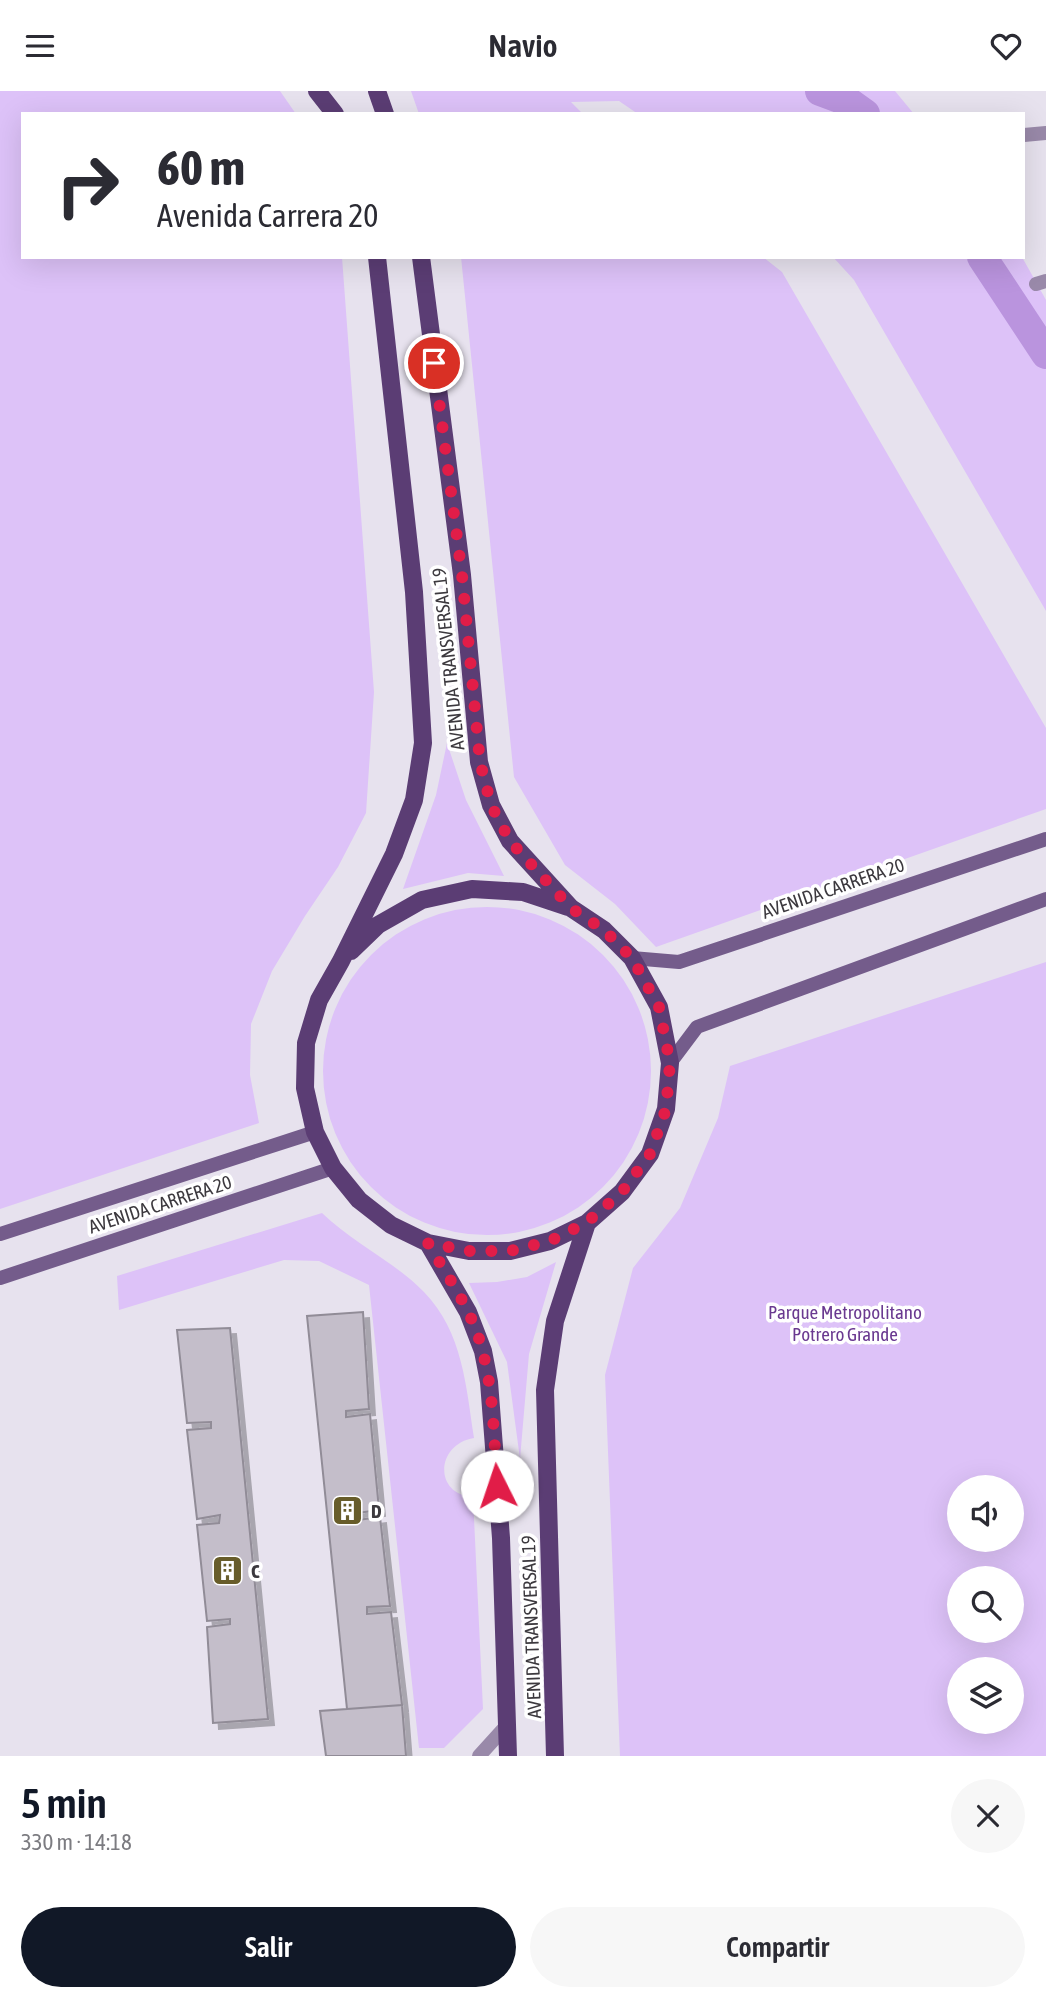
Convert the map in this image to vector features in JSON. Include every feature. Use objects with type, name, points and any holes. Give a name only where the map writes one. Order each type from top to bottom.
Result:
[{"type":"main road","points":[[317,91],[333,112]]},
{"type":"main road","points":[[377,91],[384,112]]},
{"type":"main road","name":"AVENIDA TRANSVERSAL 19","points":[[377,259],[414,593],[424,743],[414,800],[394,854],[319,1000],[306,1043],[305,1088],[315,1132],[333,1168],[359,1200],[380,1217],[428,1243],[468,1312],[483,1351],[489,1382],[501,1538],[508,1756]]},
{"type":"main road","name":"AVENIDA TRANSVERSAL 19","points":[[421,259],[462,575],[480,762],[491,805],[510,841],[571,908],[604,930],[632,958],[659,1007],[670,1063],[666,1109],[650,1154],[622,1192],[586,1223],[555,1321],[545,1390],[555,1756]]},
{"type":"main road","points":[[341,961],[378,925],[422,900],[472,889],[523,892],[571,908]]},
{"type":"main road","points":[[428,1243],[469,1251],[510,1251],[550,1241],[586,1223]]},
{"type":"street","points":[[1025,135],[1046,133]]},
{"type":"street","name":"AVENIDA CARRERA 20","points":[[632,958],[679,962],[1046,839]]},
{"type":"street","points":[[670,1063],[697,1027],[1046,899]]},
{"type":"street","name":"AVENIDA CARRERA 20","points":[[0,1234],[315,1132]]},
{"type":"street","name":"AVENIDA CARRERA 20","points":[[0,1279],[333,1168]]},
{"type":"street","points":[[478,1756],[508,1724]]},
{"type":"green space","points":[[0,91],[280,91],[295,112],[21,112],[21,259],[342,259],[374,692],[366,813],[338,867],[272,971],[251,1024],[250,1075],[259,1123],[0,1209]]},
{"type":"green space","points":[[411,91],[895,91],[912,112],[635,112],[619,101],[571,102],[581,112],[418,112]]},
{"type":"green space","points":[[461,259],[766,259],[782,272],[1046,728],[1046,809],[656,947],[615,904],[565,865],[514,777]]},
{"type":"green space","points":[[835,259],[1023,259],[1046,300],[1046,611],[854,280]]},
{"type":"green space","points":[[447,743],[466,800],[504,876],[468,873],[403,889],[436,795]]},
{"type":"green space","points":[[487,907],[519,910],[550,919],[578,935],[603,955],[623,980],[639,1008],[648,1039],[651,1071],[648,1103],[639,1134],[623,1162],[603,1187],[578,1207],[550,1223],[519,1232],[487,1235],[455,1232],[424,1223],[396,1207],[371,1187],[351,1162],[335,1134],[326,1103],[323,1071],[326,1039],[335,1008],[351,980],[371,955],[396,935],[424,919],[455,910]]},
{"type":"green space","name":"Parque Metropolitano Potrero Grande","points":[[1046,962],[1046,1756],[620,1756],[605,1375],[633,1268],[680,1208],[718,1118],[730,1066]]},
{"type":"green space","points":[[322,1213],[424,1292],[447,1325],[461,1361],[474,1438],[461,1442],[452,1449],[444,1469],[451,1487],[460,1494],[473,1497],[483,1709],[444,1748],[419,1748],[369,1285],[319,1261],[284,1260],[119,1310],[117,1276]]},
{"type":"green space","points":[[556,1262],[529,1354],[520,1459],[507,1362],[469,1283],[527,1277]]},
{"type":"building","name":"D","points":[[363,1312],[369,1409],[346,1411],[346,1417],[370,1414],[379,1510],[358,1513],[357,1520],[380,1517],[390,1606],[367,1607],[367,1614],[391,1612],[402,1705],[347,1709],[307,1316]]},
{"type":"building","name":"C","points":[[230,1328],[268,1719],[213,1723],[207,1627],[230,1624],[230,1619],[207,1621],[197,1525],[219,1523],[220,1515],[197,1519],[187,1430],[211,1428],[211,1422],[187,1423],[177,1330]]},
{"type":"building","points":[[402,1705],[406,1756],[326,1756],[320,1711]]},
{"type":"waterway","points":[[820,91],[847,101],[862,112]]},
{"type":"waterway","points":[[983,259],[1046,354]]},
{"type":"place","name":"D","points":[[348,1511]]},
{"type":"place","name":"C","points":[[228,1571]]},
{"type":"route","points":[[434,363],[462,575],[480,762],[491,805],[510,841],[571,908],[604,930],[632,958],[659,1007],[670,1063],[666,1109],[650,1154],[622,1192],[586,1223],[550,1241],[510,1251],[469,1251],[428,1243],[468,1312],[483,1351],[489,1382],[497,1486]]}]
